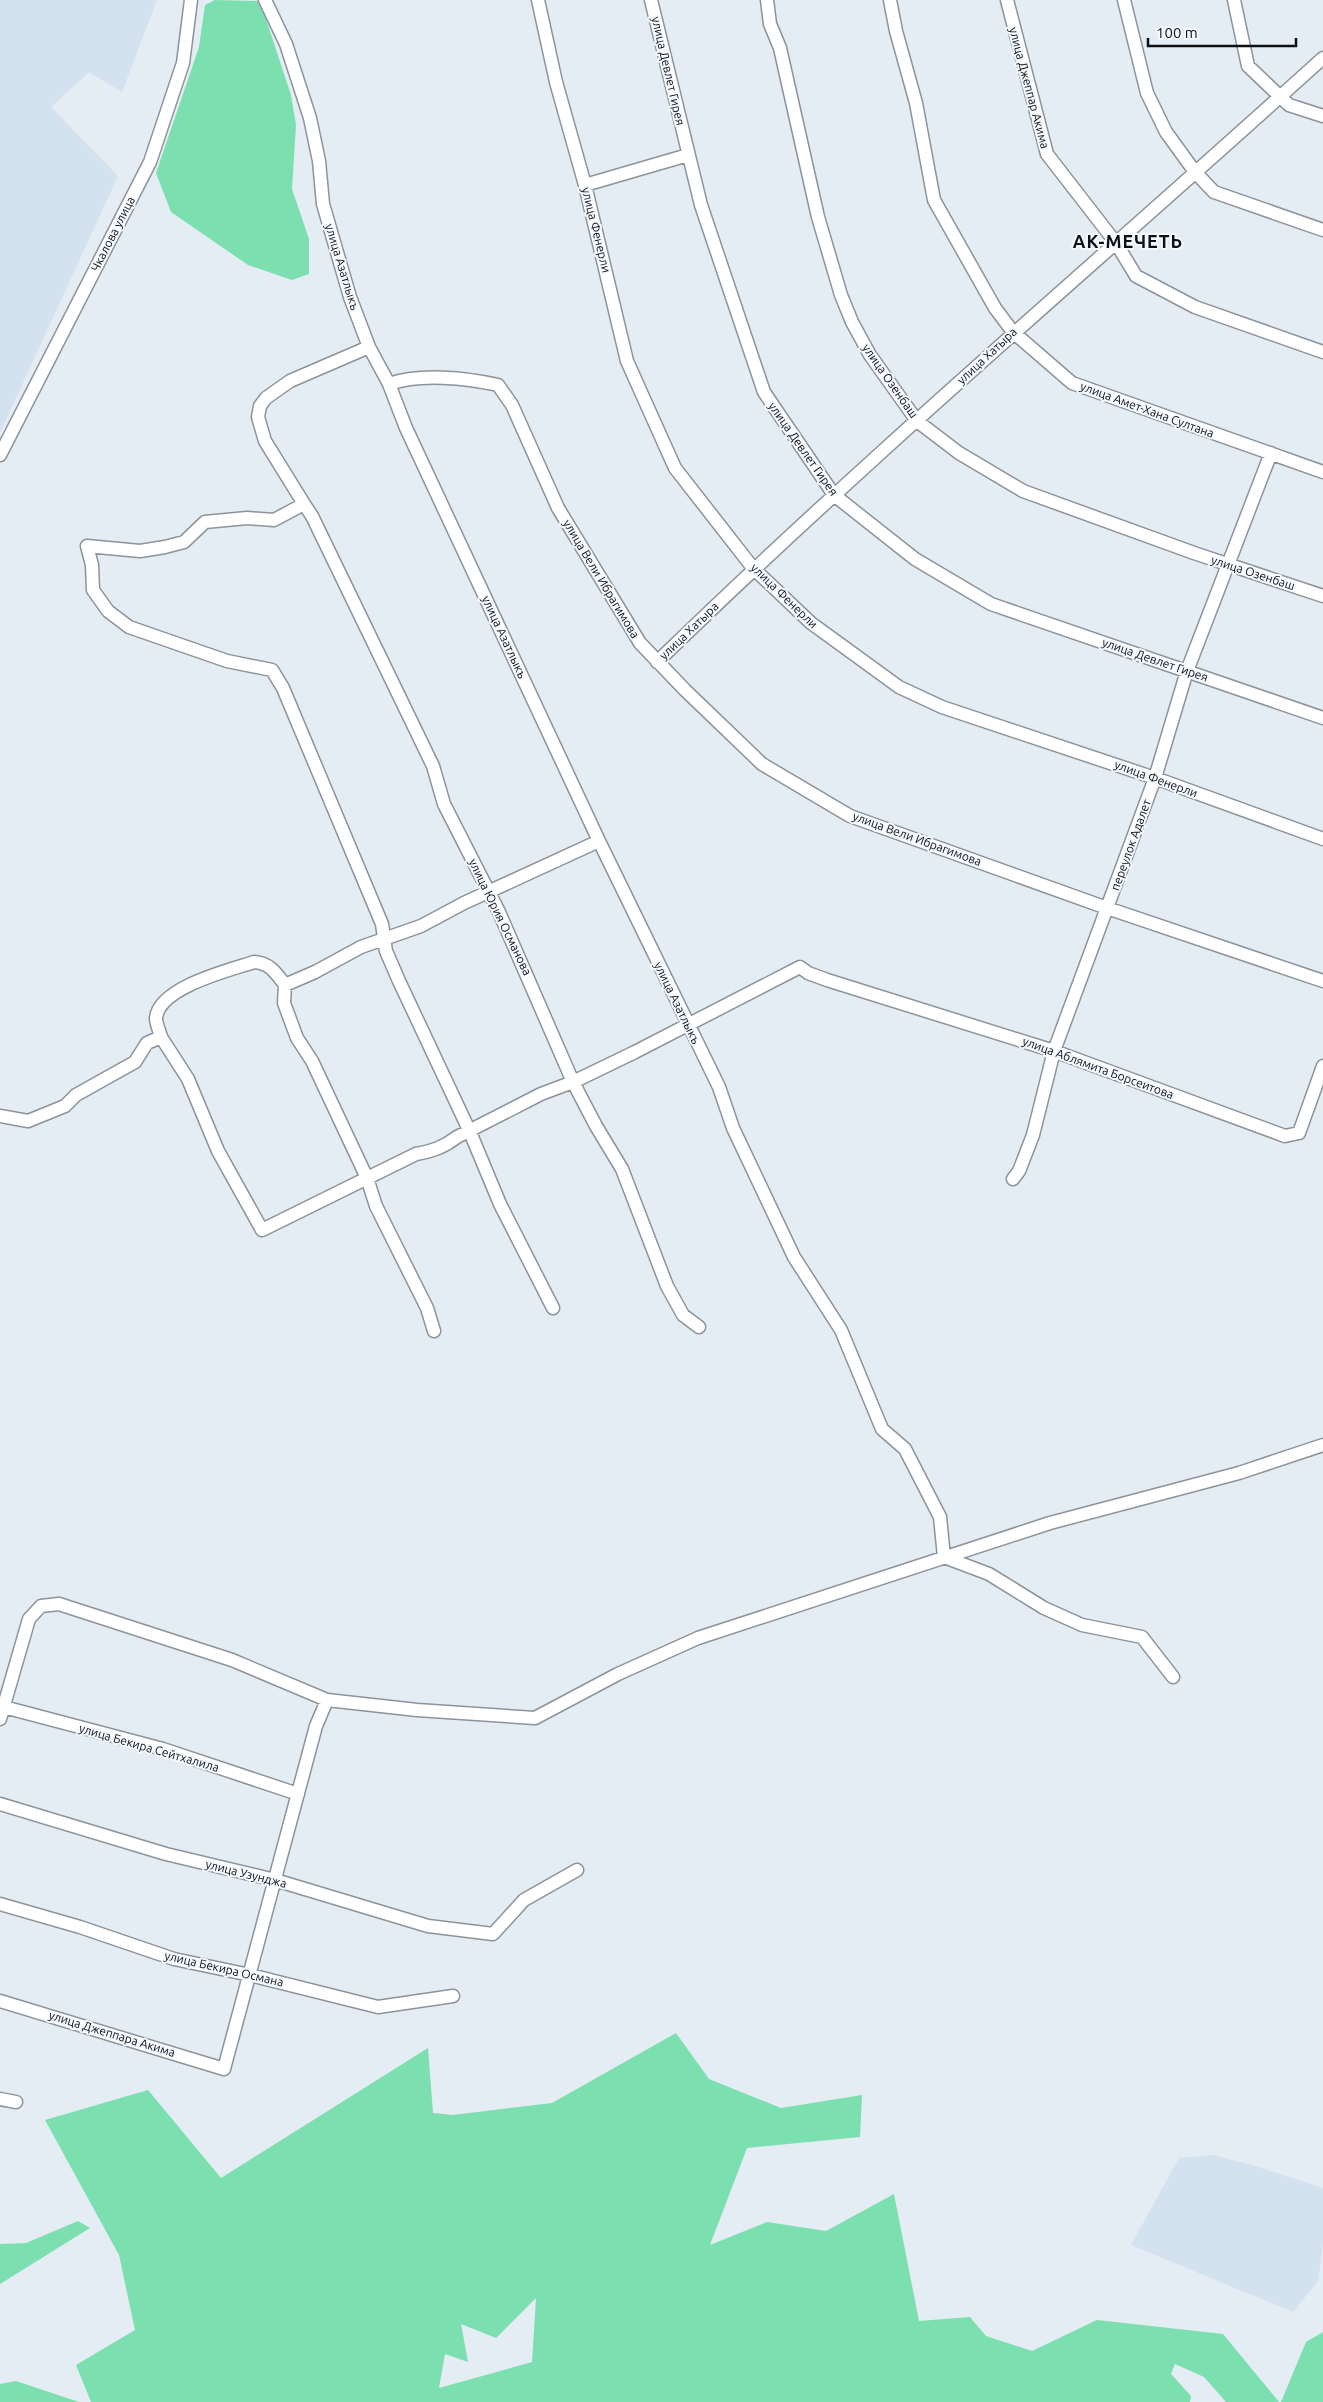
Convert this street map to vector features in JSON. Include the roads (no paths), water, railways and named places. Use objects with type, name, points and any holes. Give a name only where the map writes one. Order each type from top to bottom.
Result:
[{"type":"street","name":"Чкалова улица","points":[[0,455],[150,162],[183,63],[191,0]]},
{"type":"street","name":"улица Азатлыкъ","points":[[265,0],[286,44],[310,118],[319,161],[323,204],[350,297],[369,347],[390,384],[411,437],[599,841],[719,1087],[734,1128],[794,1256],[841,1330],[882,1429],[905,1449],[940,1517],[944,1557]]},
{"type":"street","name":"улица Фенерли","points":[[538,0],[556,82],[585,185],[627,361],[675,468],[753,568],[811,623],[899,687],[942,706],[1155,778],[1323,838]]},
{"type":"street","name":"улица Девлет Гирея","points":[[651,0],[701,205],[764,392],[834,496],[915,559],[991,604],[1323,718]]},
{"type":"street","name":"улица Озенбаш","points":[[767,0],[770,24],[780,48],[818,217],[842,295],[852,322],[870,354],[917,421],[959,453],[1023,491],[1227,564],[1323,596]]},
{"type":"street","name":"улица Амет-Хана Султана","points":[[890,0],[896,31],[916,103],[934,200],[995,308],[1013,332],[1072,383],[1323,472]]},
{"type":"street","name":"улица Джеппар Акима","points":[[1007,0],[1047,154],[1116,243],[1136,276],[1195,307],[1323,352]]},
{"type":"street","points":[[1124,0],[1147,93],[1166,132],[1195,172],[1214,192],[1323,230]]},
{"type":"street","points":[[1234,0],[1248,66],[1289,105],[1323,116]]},
{"type":"street","name":"улица Хатыра","points":[[658,662],[753,568],[1013,332],[1116,243],[1323,58]]},
{"type":"street","points":[[585,185],[688,155]]},
{"type":"street","name":"улица Юрия Османова","points":[[369,347],[362,348],[290,382],[266,398],[260,406],[258,417],[266,441],[312,516],[433,766],[444,804],[499,912],[533,985],[573,1082],[596,1126],[622,1169],[667,1286],[683,1315],[699,1327]]},
{"type":"street","name":"улица Вели Ибрагимова","points":[[390,384],[406,378],[470,379],[498,385],[512,405],[558,508],[640,643],[762,764],[850,816],[1108,908],[1323,981]]},
{"type":"street","name":"переулок Адалет","points":[[1012,1179],[1019,1171],[1033,1135],[1054,1051],[1155,778],[1187,671],[1271,453]]},
{"type":"street","points":[[304,504],[274,520],[247,518],[205,522],[184,542],[165,547],[140,551],[87,546],[92,564],[93,590],[108,611],[129,627],[227,662],[272,670],[283,688],[382,924],[386,951],[399,981],[470,1132],[500,1204],[553,1308]]},
{"type":"street","points":[[285,985],[362,948],[421,926],[599,841]]},
{"type":"street","points":[[434,1331],[428,1308],[376,1206],[367,1178],[312,1061],[297,1038],[284,1003],[285,985],[272,968],[263,963],[254,962],[198,979],[166,1001],[159,1010],[156,1019],[161,1037],[188,1079],[218,1151],[262,1230],[367,1178],[416,1154],[433,1151],[541,1094],[573,1082],[688,1026]]},
{"type":"street","name":"улица Аблямита Борсеитова","points":[[688,1026],[800,967],[808,973],[827,980],[1054,1051],[1286,1136],[1299,1133],[1323,1066]]},
{"type":"street","points":[[0,1116],[28,1122],[65,1106],[76,1095],[135,1062],[147,1044],[161,1037]]},
{"type":"street","points":[[1,1711],[29,1619],[41,1606],[58,1604],[232,1660],[327,1700],[417,1710],[535,1718],[618,1674],[698,1638],[1050,1523],[1239,1473],[1323,1445]]},
{"type":"street","points":[[944,1557],[988,1574],[1044,1608],[1082,1625],[1142,1637],[1173,1677]]},
{"type":"street","points":[[250,1975],[316,1726],[327,1700]]},
{"type":"street","name":"улица Бекира Сейтхалила","points":[[1,1711],[163,1749],[298,1794]]},
{"type":"street","name":"улица Узунджа","points":[[0,1804],[166,1854],[275,1880],[428,1926],[493,1934],[524,1900],[577,1870]]},
{"type":"street","name":"улица Бекира Османа","points":[[0,1904],[80,1927],[174,1959],[378,2006],[453,1996]]},
{"type":"street","name":"улица Джеппара Акима","points":[[0,2000],[224,2069],[250,1975]]},
{"type":"street","points":[[0,2099],[16,2102]]},
{"type":"district","name":"АК-МЕЧЕТЬ","points":[[1128,242]]}]
